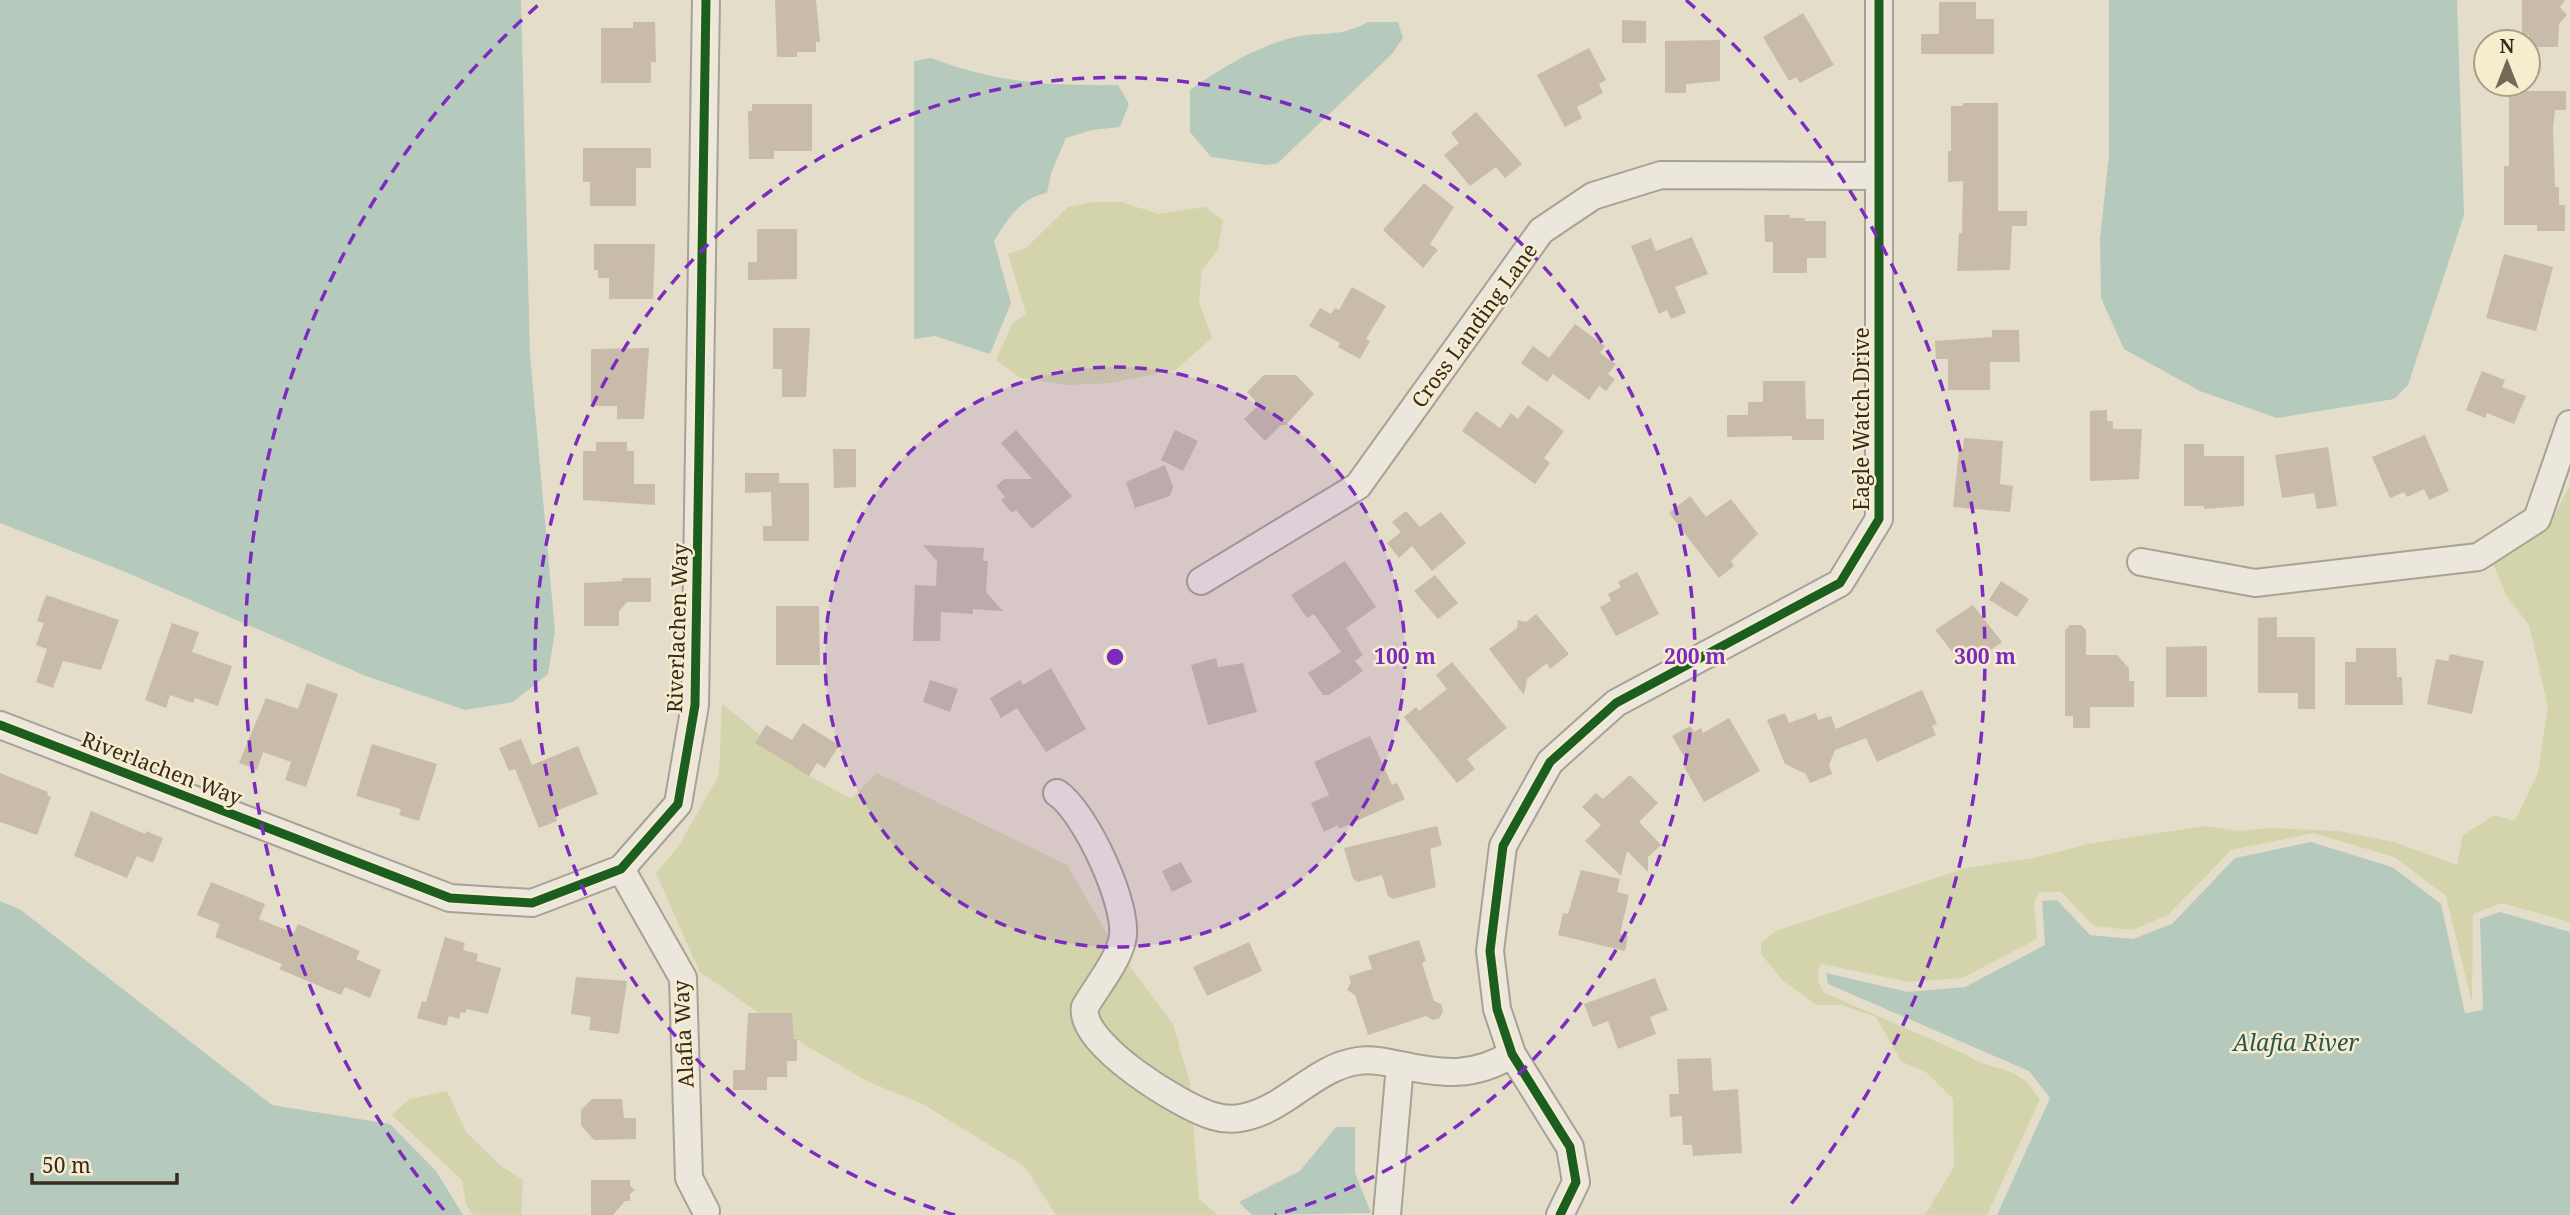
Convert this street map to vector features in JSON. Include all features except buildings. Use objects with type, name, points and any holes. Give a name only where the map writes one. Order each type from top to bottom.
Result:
[{"type":"street","name":"Riverlachen Way","points":[[0,725],[450,898],[532,903],[621,869],[678,804],[695,705],[706,0]]},
{"type":"street","name":"Eagle Watch Drive","points":[[1560,1215],[1576,1182],[1570,1147],[1512,1054],[1497,1009],[1490,951],[1503,846],[1550,761],[1616,703],[1840,583],[1879,519],[1879,0]]},
{"type":"street","name":"Cross Landing Lane","points":[[1201,580],[1358,486],[1541,231],[1593,196],[1661,175],[1878,176]]},
{"type":"street","points":[[2141,562],[2255,583],[2478,557],[2537,519],[2570,424]]},
{"type":"street","points":[[1057,793],[1067,799],[1080,818],[1124,919],[1122,944],[1085,1007],[1084,1016],[1092,1031],[1118,1059],[1159,1087],[1210,1115],[1241,1118],[1268,1111],[1340,1065],[1369,1060],[1451,1074],[1468,1073],[1496,1064],[1512,1054]]},
{"type":"street","name":"Alafia Way","points":[[621,869],[683,978],[688,1178],[706,1211]]},
{"type":"street","points":[[1387,1215],[1400,1065]]},
{"type":"green space","points":[[1094,202],[1122,202],[1158,214],[1205,207],[1223,220],[1218,249],[1202,270],[1199,302],[1212,338],[1175,370],[1111,383],[1068,385],[1021,378],[996,360],[1013,323],[1026,314],[1008,254],[1026,248],[1068,207]]},
{"type":"green space","points":[[2570,485],[2570,922],[2502,903],[2473,914],[2472,1003],[2446,896],[2394,857],[2313,833],[2231,850],[2168,915],[2132,930],[2094,926],[2061,892],[2039,892],[2034,902],[2037,939],[1962,978],[1909,982],[1822,964],[1818,979],[1825,993],[1981,1062],[2011,1072],[2027,1083],[2040,1099],[1987,1215],[1925,1215],[1954,1167],[1953,1099],[1927,1073],[1901,1061],[1876,1017],[1842,1005],[1817,1005],[1783,981],[1761,954],[1761,943],[1776,931],[1966,868],[2034,858],[2088,844],[2205,826],[2239,831],[2270,828],[2338,831],[2394,842],[2457,865],[2463,835],[2495,815],[2515,821],[2538,773],[2548,707],[2529,625],[2506,595],[2492,561],[2549,526]]},
{"type":"green space","points":[[722,703],[806,774],[851,799],[877,773],[1067,865],[1113,944],[1173,1024],[1190,1083],[1199,1199],[1218,1215],[1056,1215],[1025,1167],[923,1104],[869,1082],[805,1045],[699,971],[656,873],[678,847],[719,775]]},
{"type":"green space","points":[[447,1091],[466,1132],[501,1166],[523,1180],[521,1215],[473,1215],[466,1204],[462,1180],[392,1115],[409,1099]]},
{"type":"water","points":[[0,0],[521,0],[530,355],[555,632],[548,674],[513,702],[465,710],[366,676],[123,571],[0,523]]},
{"type":"water","points":[[2109,0],[2457,0],[2464,215],[2408,385],[2394,399],[2277,418],[2200,391],[2124,349],[2101,298],[2100,239],[2109,155]]},
{"type":"water","points":[[1368,22],[1398,22],[1403,38],[1392,54],[1278,163],[1267,165],[1211,157],[1190,132],[1190,90],[1226,67],[1278,42],[1302,36],[1348,31]]},
{"type":"water","points":[[931,58],[1001,78],[1069,85],[1118,85],[1129,104],[1120,127],[1092,130],[1066,138],[1051,173],[1047,193],[1022,205],[1009,218],[994,241],[1011,303],[990,354],[935,336],[914,339],[914,61]]},
{"type":"water","name":"Alafia River","points":[[2311,842],[2392,867],[2441,904],[2465,1013],[2483,1010],[2480,919],[2500,912],[2570,932],[2570,1215],[1997,1215],[2050,1098],[2029,1071],[1828,984],[1826,973],[1908,992],[1965,987],[2045,945],[2042,901],[2057,900],[2090,935],[2133,939],[2172,924],[2235,858]]},
{"type":"water","points":[[0,901],[21,910],[272,1105],[390,1124],[436,1171],[463,1215],[0,1215]]},
{"type":"water","points":[[1336,1127],[1355,1127],[1355,1173],[1371,1213],[1252,1215],[1239,1202],[1300,1171]]},
{"type":"cycle path","points":[[0,725],[450,898],[532,903],[621,869],[678,804],[695,705],[706,0]]},
{"type":"cycle path","points":[[1560,1215],[1576,1182],[1570,1147],[1512,1054],[1497,1009],[1490,951],[1503,846],[1550,762],[1616,703],[1840,583],[1879,519],[1879,0]]}]
